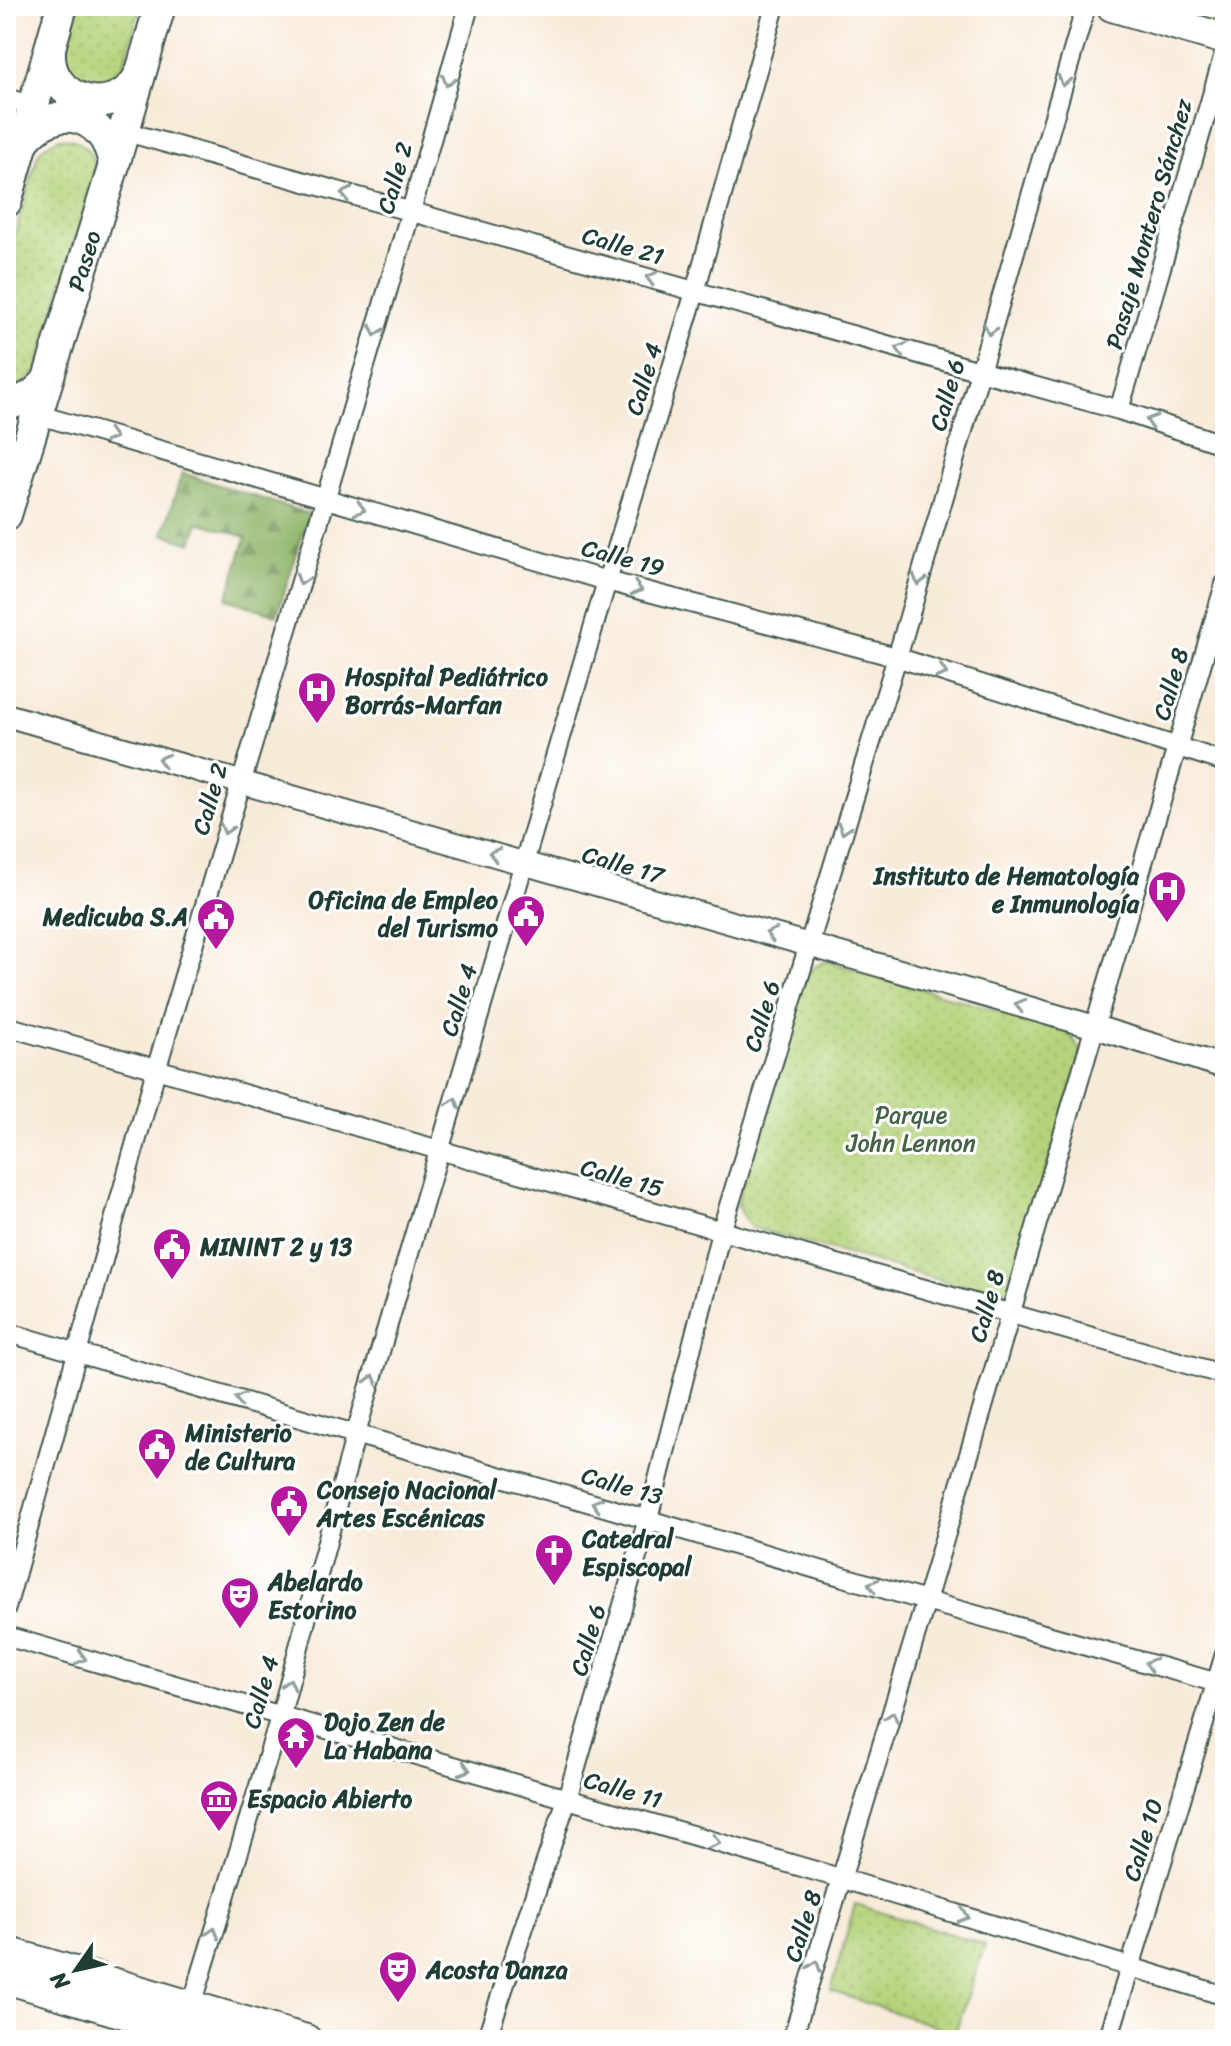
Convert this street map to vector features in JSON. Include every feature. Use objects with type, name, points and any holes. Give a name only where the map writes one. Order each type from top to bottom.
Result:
[{"type":"main road","points":[[24,141],[20,102],[50,45],[62,6]]},
{"type":"main road","name":"Paseo","points":[[6,515],[160,6]]},
{"type":"main road","points":[[1112,6],[1225,39]]},
{"type":"main road","points":[[50,45],[49,59],[60,85],[70,95],[84,101],[97,103],[124,94],[135,84],[142,71]]},
{"type":"main road","points":[[6,202],[24,141],[34,128],[47,120],[62,116],[93,124],[112,149],[114,165]]},
{"type":"main road","points":[[6,405],[24,401],[37,393],[47,381]]},
{"type":"main road","points":[[6,422],[20,446],[22,462]]},
{"type":"main road","points":[[6,1952],[215,2040]]},
{"type":"main road","points":[[6,1978],[186,2026],[306,2040]]},
{"type":"street","name":"Calle 2","points":[[6,1608],[156,1070],[469,6]]},
{"type":"street","name":"Calle 4","points":[[186,2026],[281,1714],[356,1433],[695,291],[775,6]]},
{"type":"street","name":"Calle 6","points":[[486,2040],[567,1799],[648,1519],[721,1232],[896,657],[1086,6]]},
{"type":"street","name":"Pasaje Montero Sánchez","points":[[1119,410],[1225,51]]},
{"type":"street","name":"Calle 21","points":[[20,102],[1119,410],[1225,445]]},
{"type":"street","name":"Calle 19","points":[[6,405],[607,581],[896,657],[1225,762]]},
{"type":"street","name":"Calle 8","points":[[792,2040],[926,1601],[1225,584]]},
{"type":"street","name":"Calle 17","points":[[6,715],[1225,1067]]},
{"type":"street","name":"Calle 15","points":[[6,1026],[1225,1375]]},
{"type":"street","name":"Calle 13","points":[[6,1332],[1221,1684]]},
{"type":"street","name":"Calle 11","points":[[6,1636],[843,1879],[1225,1996]]},
{"type":"street","name":"Calle 10","points":[[1108,2040],[1221,1684],[1225,1654]]},
{"type":"green space","points":[[78,6],[141,6],[115,85],[79,91],[63,60]]},
{"type":"green space","points":[[59,138],[74,140],[85,147],[92,157],[95,172],[37,370],[24,384],[6,387],[6,264],[38,154],[43,147]]},
{"type":"green space","points":[[182,473],[309,514],[277,615],[227,599],[246,537],[199,522],[192,543],[163,534]]},
{"type":"green space","name":"Parque John Lennon","points":[[826,961],[1069,1032],[1082,1053],[1010,1288],[993,1295],[750,1227],[737,1205],[807,971]]},
{"type":"green space","points":[[855,1904],[985,1945],[955,2033],[831,1991]]},
{"type":"place","name":"Hospital Pediátrico Borrás-Marfan","points":[[317,725]]},
{"type":"place","name":"Instituto de Hematología e Inmunología","points":[[1167,924]]},
{"type":"place","name":"Oficina de Empleo del Turismo","points":[[526,948]]},
{"type":"place","name":"Medicuba S.A","points":[[216,951]]},
{"type":"place","name":"MININT 2 y 13","points":[[172,1281]]},
{"type":"place","name":"Ministerio de Cultura","points":[[157,1481]]},
{"type":"place","name":"Consejo Nacional Artes Escénicas","points":[[289,1538]]},
{"type":"place","name":"Catedral Espiscopal","points":[[554,1587]]},
{"type":"place","name":"Abelardo Estorino","points":[[240,1630]]},
{"type":"place","name":"Dojo Zen de La Habana","points":[[296,1770]]},
{"type":"place","name":"Espacio Abierto","points":[[219,1833]]},
{"type":"place","name":"Acosta Danza","points":[[398,2004]]}]
